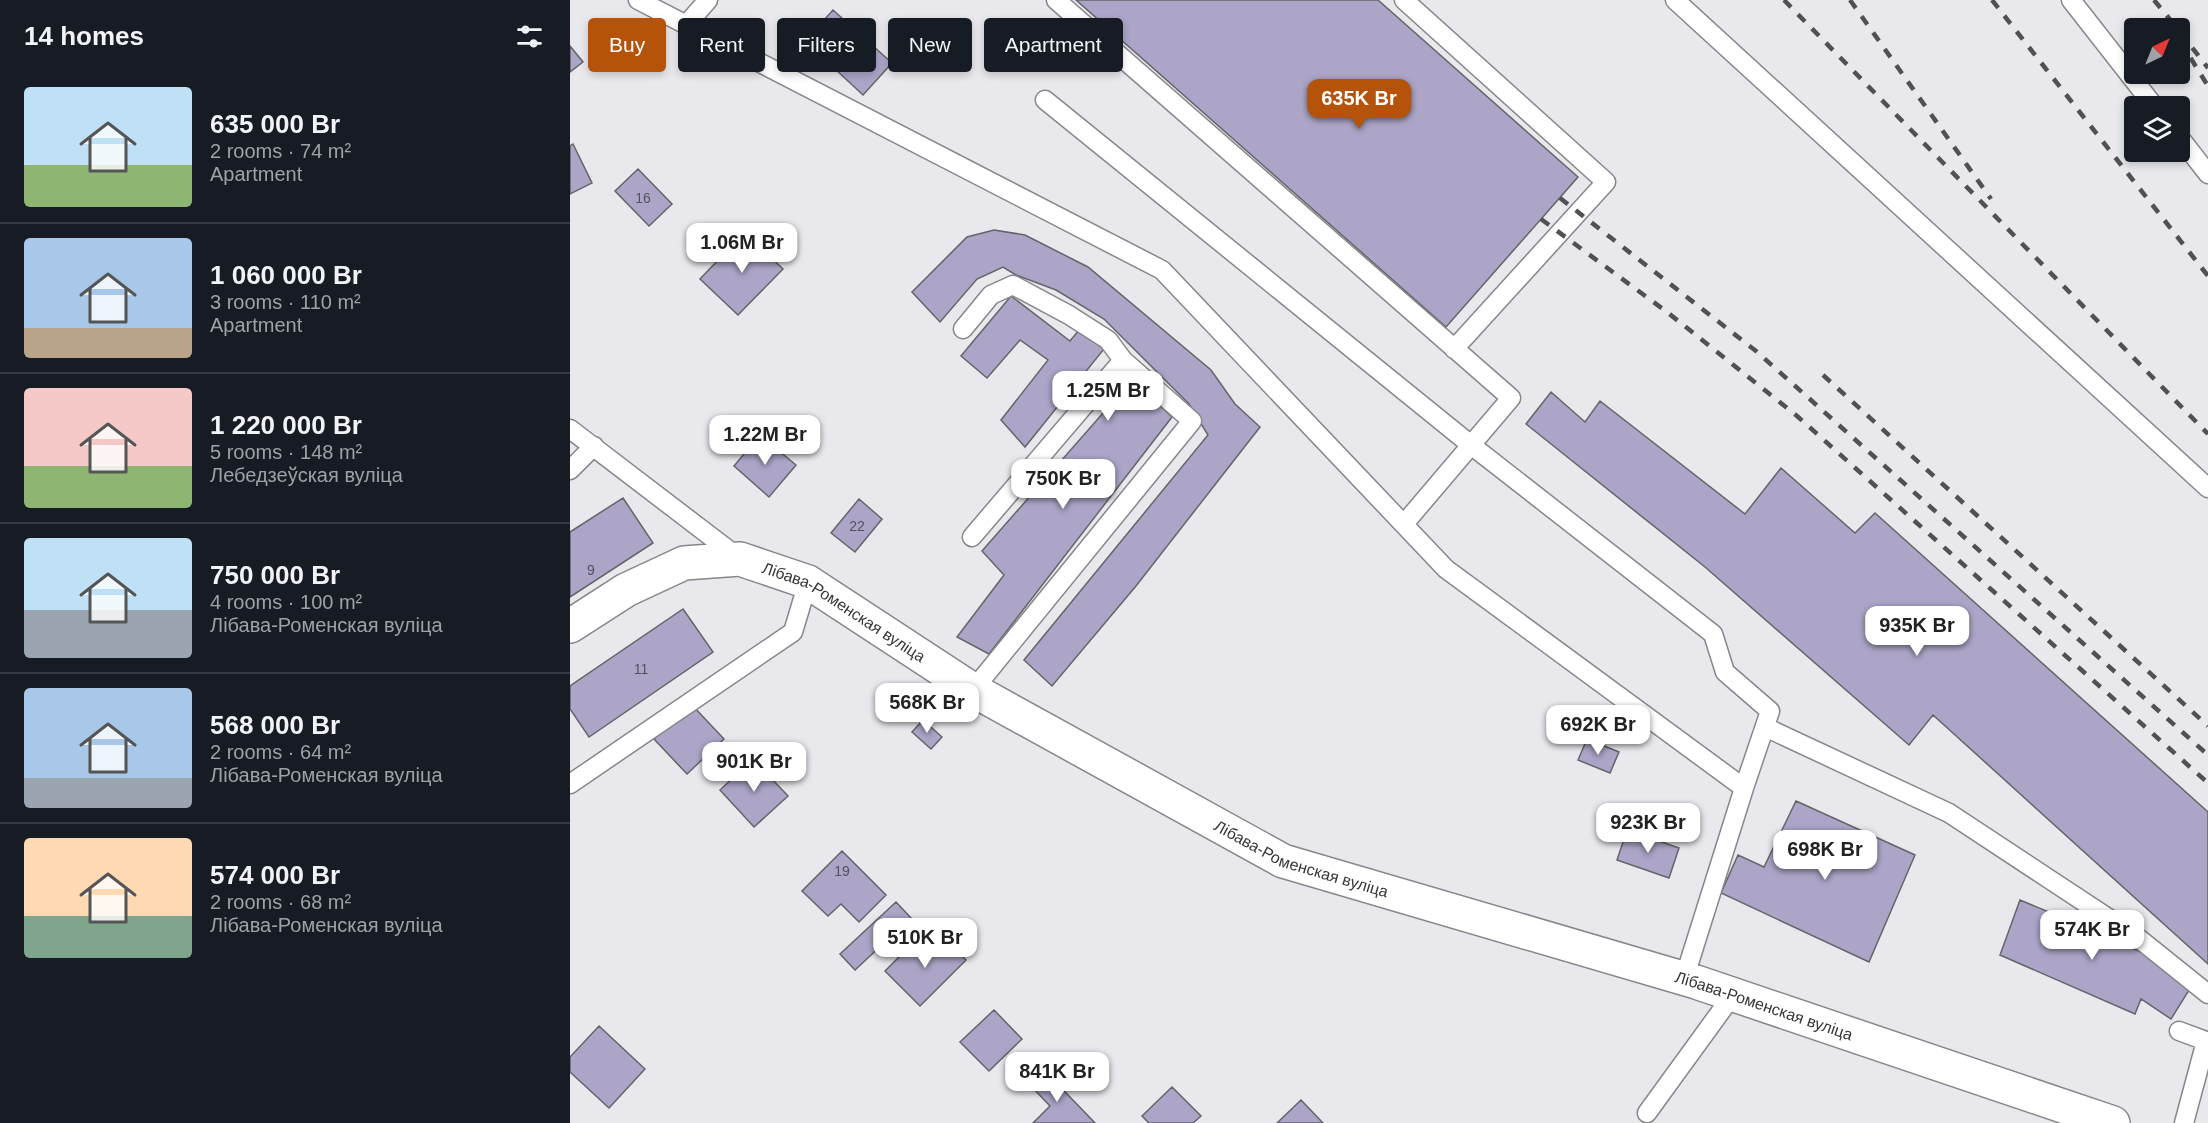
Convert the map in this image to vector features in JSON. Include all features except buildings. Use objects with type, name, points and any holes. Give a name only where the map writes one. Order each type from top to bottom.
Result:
[{"type":"main road","name":"Лібава-Роменская вуліца","points":[[740,559],[808,582],[973,690],[1283,861],[1684,979],[2113,1123]]},
{"type":"main road","points":[[570,626],[627,590],[684,563],[740,559]]},
{"type":"lane","points":[[638,0],[678,20]]},
{"type":"lane","points":[[693,18],[708,0]]},
{"type":"lane","points":[[1056,0],[1511,398],[1404,524]]},
{"type":"lane","points":[[1404,0],[1606,182],[1454,349]]},
{"type":"lane","points":[[1675,0],[2208,488]]},
{"type":"lane","points":[[2071,0],[2146,96]]},
{"type":"lane","points":[[765,65],[1162,270],[1446,569],[1744,788]]},
{"type":"lane","points":[[1045,100],[1471,445],[1713,634],[1725,672],[1770,711],[1684,979]]},
{"type":"lane","points":[[2190,151],[2208,174]]},
{"type":"lane","points":[[963,329],[991,294],[1013,285],[1069,315],[1108,340],[1123,360],[1192,421],[973,690]]},
{"type":"lane","points":[[972,537],[1123,360]]},
{"type":"lane","name":"Лібава-Роменская вуліца","points":[[570,429],[740,559]]},
{"type":"lane","points":[[570,471],[594,446]]},
{"type":"lane","points":[[570,784],[793,632],[808,582]]},
{"type":"lane","points":[[1765,727],[1949,813],[2137,937],[2208,994]]},
{"type":"lane","points":[[1647,1113],[1732,996]]},
{"type":"lane","points":[[2179,1031],[2206,1041],[2184,1123]]},
{"type":"railway","points":[[1784,0],[2208,434]]},
{"type":"railway","points":[[1850,0],[1991,199]]},
{"type":"railway","points":[[1992,0],[2208,276]]},
{"type":"railway","points":[[2154,0],[2169,18]]},
{"type":"railway","points":[[2190,45],[2208,68]]},
{"type":"railway","points":[[2190,57],[2208,86]]},
{"type":"railway","points":[[1560,198],[1756,351],[2208,755]]},
{"type":"railway","points":[[1541,219],[1667,312],[1797,416],[2208,783]]},
{"type":"railway","points":[[1823,375],[2208,726]]}]
